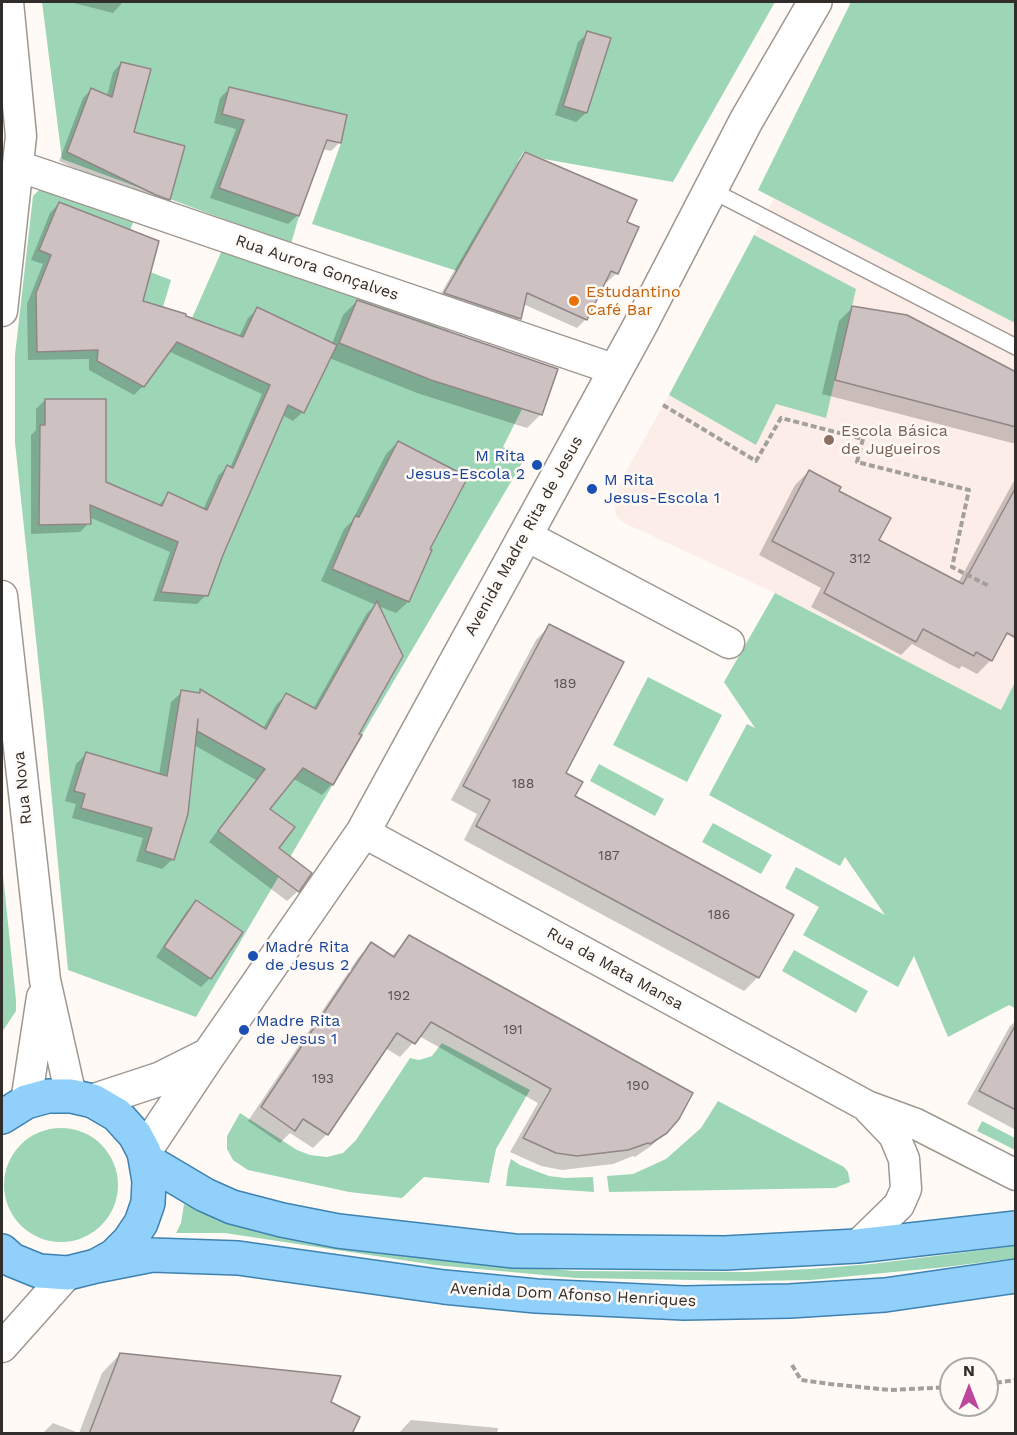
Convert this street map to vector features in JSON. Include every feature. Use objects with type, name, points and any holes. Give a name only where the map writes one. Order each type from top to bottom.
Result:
[{"type":"main road","points":[[9,1111],[48,1095],[82,1098],[117,1115],[135,1135],[145,1156],[149,1181],[148,1203],[141,1223],[129,1241],[114,1256],[82,1270]]},
{"type":"main road","points":[[145,1156],[205,1195],[232,1207],[282,1220],[338,1231],[514,1251],[725,1253],[857,1246],[1016,1228]]},
{"type":"main road","name":"Avenida Dom Afonso Henriques","points":[[2,1251],[12,1260],[39,1271],[82,1270],[152,1255],[238,1258],[444,1287],[536,1296],[684,1303],[790,1301],[885,1294],[1016,1276]]},
{"type":"street","points":[[2,311],[18,166],[11,130],[8,2]]},
{"type":"street","name":"Avenida Madre Rita de Jesus","points":[[145,1156],[208,1056],[363,832],[616,370],[746,121],[815,2]]},
{"type":"street","name":"Rua Aurora Gonçalves","points":[[18,166],[616,370]]},
{"type":"street","points":[[525,535],[729,643]]},
{"type":"street","name":"Rua Nova","points":[[2,596],[45,980]]},
{"type":"street","name":"Rua da Mata Mansa","points":[[363,832],[867,1106],[916,1124],[1016,1175]]},
{"type":"street","points":[[45,980],[82,1098],[160,1079],[208,1056]]},
{"type":"street","points":[[9,1111],[45,980]]},
{"type":"street","name":"Rua da Mata Mansa","points":[[857,1246],[899,1205],[906,1189],[904,1159],[894,1135],[867,1106]]},
{"type":"street","points":[[2,1347],[82,1270]]},
{"type":"lane","points":[[711,190],[1016,347]]},
{"type":"path","points":[[663,405],[756,461],[781,418],[863,439],[857,462],[969,490],[952,567],[989,586]]},
{"type":"path","points":[[792,1365],[801,1380],[890,1390],[939,1388]]},
{"type":"path","points":[[999,1382],[1016,1380]]},
{"type":"shaded area","name":"Escola Básica de Jugueiros","points":[[774,198],[1015,323],[1015,682],[1001,710],[775,593],[622,522],[616,515],[614,502],[624,475]]},
{"type":"green space","points":[[42,2],[775,2],[673,182],[544,159],[524,151],[457,271],[312,224],[341,143],[347,115],[277,98],[265,152],[316,170],[291,244],[62,159]]},
{"type":"green space","points":[[851,2],[1015,2],[1015,323],[758,190]]},
{"type":"green space","points":[[41,188],[134,220],[119,260],[171,280],[163,307],[192,318],[223,248],[450,331],[432,380],[522,409],[503,447],[525,458],[196,1017],[68,970],[15,443],[15,355],[33,196]]},
{"type":"green space","points":[[754,235],[856,289],[826,418],[776,404],[756,445],[669,395]]},
{"type":"green space","points":[[775,593],[1001,710],[1015,682],[1015,1008],[1009,1005],[948,1037],[914,956],[898,987],[803,935],[819,907],[785,888],[796,867],[885,915],[845,857],[840,866],[709,795],[747,724],[755,728],[724,682]]},
{"type":"green space","points":[[648,677],[722,715],[687,782],[613,745]]},
{"type":"green space","points":[[599,764],[664,799],[655,816],[590,781]]},
{"type":"green space","points":[[713,823],[772,855],[761,874],[702,842]]},
{"type":"green space","points":[[2,866],[16,1011],[2,1032]]},
{"type":"green space","points":[[794,950],[868,991],[856,1013],[782,971]]},
{"type":"green space","points":[[442,1043],[530,1090],[496,1149],[489,1183],[424,1177],[402,1198],[349,1192],[248,1170],[233,1160],[227,1149],[227,1136],[240,1113],[297,1150],[310,1155],[327,1157],[343,1153],[356,1140],[410,1058],[419,1060],[432,1056]]},
{"type":"green space","points":[[718,1101],[844,1167],[848,1172],[850,1182],[835,1188],[609,1192],[607,1176],[633,1174],[666,1159],[701,1128]]},
{"type":"green space","points":[[982,1121],[1015,1138],[1015,1150],[977,1131]]},
{"type":"green space","points":[[61,1128],[83,1133],[101,1145],[113,1163],[118,1185],[113,1207],[101,1225],[83,1237],[61,1242],[39,1237],[21,1225],[9,1207],[4,1185],[9,1163],[21,1145],[39,1133]]},
{"type":"green space","points":[[511,1159],[520,1165],[549,1176],[593,1177],[594,1192],[506,1186]]},
{"type":"green space","points":[[184,1204],[247,1228],[307,1240],[441,1260],[575,1271],[748,1272],[810,1269],[871,1264],[1015,1246],[1016,1258],[811,1280],[576,1278],[435,1265],[225,1233],[176,1233],[181,1223]]},
{"type":"building","points":[[587,31],[611,38],[587,113],[563,106]]},
{"type":"building","points":[[121,62],[151,69],[134,132],[185,146],[170,200],[67,152],[91,88],[112,97]]},
{"type":"building","points":[[229,87],[347,115],[341,143],[327,140],[299,216],[219,188],[244,120],[222,114]]},
{"type":"building","points":[[525,152],[637,200],[627,222],[639,227],[618,274],[611,271],[587,320],[527,293],[521,319],[444,293]]},
{"type":"building","points":[[59,202],[159,241],[143,301],[186,314],[186,316],[243,337],[257,307],[337,345],[304,413],[288,405],[223,555],[208,596],[161,592],[178,542],[90,505],[91,524],[39,525],[40,425],[45,425],[45,399],[106,399],[106,482],[162,506],[168,492],[207,510],[227,465],[233,468],[270,385],[177,342],[144,387],[97,361],[98,350],[37,352],[36,293],[51,255],[39,250]]},
{"type":"building","points":[[357,300],[558,369],[542,415],[431,380],[339,343]]},
{"type":"building","points":[[852,306],[907,315],[1016,372],[1016,427],[835,380]]},
{"type":"building","points":[[398,441],[468,477],[430,549],[432,550],[409,602],[332,569],[355,516],[359,517]]},
{"type":"building","points":[[809,470],[841,487],[839,491],[891,518],[879,540],[963,584],[1016,487],[1016,638],[1007,633],[992,661],[976,652],[974,656],[923,629],[916,642],[824,593],[834,573],[772,541]]},
{"type":"building","points":[[377,601],[403,656],[333,785],[303,768],[270,809],[295,827],[279,848],[312,873],[299,892],[218,831],[265,769],[197,731],[198,719],[188,814],[174,860],[145,851],[152,828],[81,808],[85,794],[74,791],[86,752],[167,776],[181,690],[200,693],[200,689],[266,729],[286,693],[316,709]]},
{"type":"building","points":[[549,624],[624,662],[566,773],[583,782],[575,796],[794,915],[759,978],[476,826],[490,800],[463,786]]},
{"type":"building","points":[[196,900],[243,932],[211,979],[164,947]]},
{"type":"building","points":[[409,935],[693,1093],[679,1119],[667,1133],[650,1144],[628,1150],[577,1156],[556,1153],[523,1138],[551,1089],[431,1022],[415,1044],[397,1033],[328,1135],[303,1119],[295,1131],[261,1107],[371,942],[394,957]]},
{"type":"building","points":[[1016,1024],[1016,1110],[979,1091]]},
{"type":"building","points":[[120,1353],[341,1376],[331,1402],[360,1417],[352,1434],[89,1434]]},
{"type":"place","name":"Estudantino Café Bar","points":[[574,301]]},
{"type":"place","name":"Escola Básica de Jugueiros","points":[[829,440]]},
{"type":"place","name":"M Rita Jesus-Escola 2","points":[[537,465]]},
{"type":"place","name":"M Rita Jesus-Escola 1","points":[[592,489]]},
{"type":"place","name":"Madre Rita de Jesus 2","points":[[253,956]]},
{"type":"place","name":"Madre Rita de Jesus 1","points":[[244,1030]]}]
